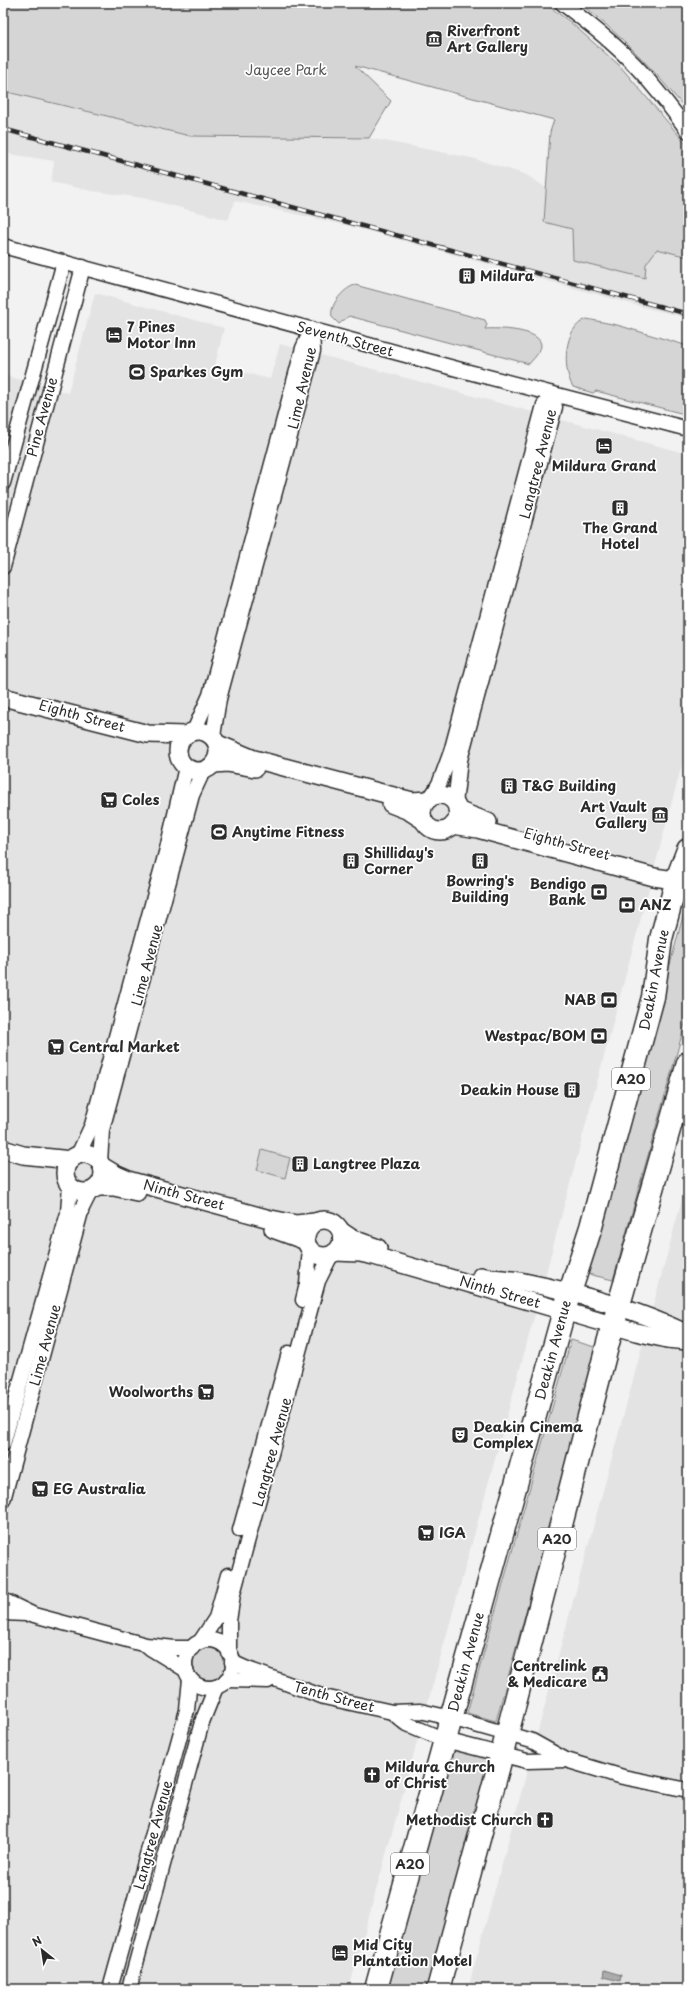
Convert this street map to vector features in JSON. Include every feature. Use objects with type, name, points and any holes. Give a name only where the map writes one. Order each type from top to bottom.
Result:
[{"type":"highway","name":"Deakin Avenue","points":[[376,1989],[566,1302],[591,1227],[653,997],[661,939],[683,880],[688,850]]},
{"type":"highway","name":"A20","points":[[438,1989],[505,1744],[616,1316],[688,1063]]},
{"type":"street","points":[[562,3],[592,25],[626,56],[654,86],[688,131]]},
{"type":"street","name":"Seventh Street","points":[[3,246],[552,394],[688,429]]},
{"type":"street","name":"Pine Avenue","points":[[3,483],[64,262]]},
{"type":"street","name":"Pine Avenue","points":[[3,567],[83,267]]},
{"type":"street","points":[[57,289],[75,294]]},
{"type":"street","name":"Lime Avenue","points":[[190,733],[210,695],[303,348],[312,329]]},
{"type":"street","name":"Lime Avenue","points":[[215,740],[219,699],[314,351],[312,329]]},
{"type":"street","name":"Langtree Avenue","points":[[429,799],[440,782],[451,752],[544,405],[552,394]]},
{"type":"street","name":"Langtree Avenue","points":[[455,813],[460,760],[555,407],[552,394]]},
{"type":"street","name":"Eighth Street","points":[[7,696],[148,734],[190,733]]},
{"type":"street","points":[[190,733],[207,733],[215,740],[241,755],[412,801],[441,796],[451,800],[455,813],[444,830],[434,830],[423,820],[409,811],[377,800],[249,767],[227,763],[197,772],[182,761],[179,744],[190,733]]},
{"type":"street","name":"Eighth Street","points":[[148,734],[182,761]]},
{"type":"street","points":[[208,768],[219,754],[215,740]]},
{"type":"street","name":"Lime Avenue","points":[[74,1158],[92,1125],[167,849],[182,761]]},
{"type":"street","name":"Lime Avenue","points":[[101,1164],[102,1130],[192,795],[208,768]]},
{"type":"street","points":[[423,820],[422,809],[429,799]]},
{"type":"street","name":"Eighth Street","points":[[455,813],[478,829],[654,877],[683,880]]},
{"type":"street","points":[[3,1149],[23,1155],[68,1180],[79,1191],[94,1189],[103,1177],[101,1164],[90,1155],[74,1158],[23,1155]]},
{"type":"street","points":[[68,1180],[66,1171],[74,1158]]},
{"type":"street","name":"Ninth Street","points":[[101,1164],[117,1175],[131,1181],[266,1218],[296,1224],[315,1222]]},
{"type":"street","name":"Lime Avenue","points":[[3,1444],[68,1213],[68,1180]]},
{"type":"street","name":"Ninth Street","points":[[94,1189],[114,1187],[142,1193],[293,1234],[308,1245]]},
{"type":"street","name":"Lime Avenue","points":[[3,1500],[82,1208],[94,1189]]},
{"type":"street","points":[[320,1220],[330,1221],[338,1226],[341,1231],[342,1243],[333,1253],[319,1255],[308,1245],[308,1230],[315,1222],[320,1220]]},
{"type":"street","name":"Ninth Street","points":[[341,1231],[353,1239],[375,1247],[482,1276],[522,1282],[566,1302]]},
{"type":"street","name":"Langtree Avenue","points":[[196,1645],[211,1627],[220,1606],[307,1284],[308,1245]]},
{"type":"street","name":"Langtree Avenue","points":[[231,1657],[230,1621],[233,1594],[318,1281],[333,1253]]},
{"type":"street","name":"Ninth Street","points":[[333,1253],[360,1253],[374,1256],[566,1302],[688,1334]]},
{"type":"street","name":"Ninth Street","points":[[616,1316],[667,1339],[688,1341]]},
{"type":"street","points":[[3,1600],[34,1615],[146,1645],[175,1648],[196,1645],[207,1641],[220,1643],[231,1657],[230,1675],[221,1684],[202,1687],[146,1645]]},
{"type":"street","points":[[3,1613],[34,1615]]},
{"type":"street","points":[[188,1675],[187,1654],[196,1645]]},
{"type":"street","name":"Tenth Street","points":[[231,1657],[277,1681],[324,1697],[392,1712],[420,1711],[451,1718],[505,1744],[527,1760],[566,1760]]},
{"type":"street","name":"Langtree Avenue","points":[[110,1989],[187,1710],[190,1696],[188,1675]]},
{"type":"street","name":"Tenth Street","points":[[221,1684],[277,1681]]},
{"type":"street","name":"Langtree Avenue","points":[[130,1989],[202,1722],[221,1684]]},
{"type":"street","name":"Tenth Street","points":[[392,1712],[405,1723],[444,1740],[505,1744],[532,1741],[566,1760],[623,1777],[688,1790]]},
{"type":"street","name":"Tenth Street","points":[[668,1786],[688,1795]]},
{"type":"shaded area","points":[[3,91],[190,136],[369,138],[472,158],[527,175],[546,188],[544,222],[572,229],[645,278],[646,264],[657,249],[688,257],[688,318],[642,307],[350,226],[235,201],[228,220],[143,198],[92,191],[51,182],[54,161],[3,153]]},
{"type":"shaded area","points":[[95,293],[224,328],[215,365],[270,379],[280,344],[688,454],[688,742],[538,1303],[349,1989],[3,1989],[3,375],[68,393]]},
{"type":"shaded area","points":[[688,1177],[688,1989],[468,1989]]},
{"type":"shaded area","points":[[604,1970],[621,1975],[620,1981],[603,1977]]},
{"type":"green space","name":"Jaycee Park","points":[[3,3],[544,3],[569,21],[620,66],[688,146],[688,257],[657,249],[646,264],[645,278],[573,260],[572,229],[544,222],[550,132],[554,120],[355,66],[391,101],[369,138],[190,136],[3,91]]},
{"type":"green space","points":[[579,3],[688,3],[688,112],[663,82],[624,41]]},
{"type":"green space","points":[[355,285],[485,320],[487,325],[485,329],[508,329],[527,333],[539,340],[541,346],[540,349],[529,364],[349,316],[339,324],[332,317],[335,302],[342,293]]},
{"type":"green space","points":[[587,319],[617,325],[688,346],[688,415],[596,391],[593,393],[573,387],[569,379],[566,360],[569,339],[573,330],[579,323]]},
{"type":"green space","points":[[688,897],[688,1013],[613,1280],[588,1274]]},
{"type":"green space","points":[[262,1150],[290,1158],[285,1178],[257,1170]]},
{"type":"green space","points":[[571,1340],[598,1348],[496,1721],[467,1713]]},
{"type":"green space","points":[[209,1648],[220,1653],[225,1664],[220,1675],[209,1680],[198,1675],[193,1664],[198,1653]]},
{"type":"green space","points":[[454,1749],[489,1759],[429,1989],[388,1989]]},
{"type":"railway","points":[[3,129],[688,314]]},
{"type":"place","name":"Riverfront Art Gallery","points":[[434,39]]},
{"type":"place","name":"Mildura","points":[[467,276]]},
{"type":"place","name":"7 Pines Motor Inn","points":[[114,335]]},
{"type":"place","name":"Sparkes Gym","points":[[137,372]]},
{"type":"place","name":"Mildura Grand","points":[[604,446]]},
{"type":"place","name":"The Grand Hotel","points":[[620,508]]},
{"type":"place","name":"T&G Building","points":[[509,786]]},
{"type":"place","name":"Coles","points":[[109,800]]},
{"type":"place","name":"Art Vault Gallery","points":[[660,815]]},
{"type":"place","name":"Anytime Fitness","points":[[219,832]]},
{"type":"place","name":"Shilliday's Corner","points":[[351,861]]},
{"type":"place","name":"Bowring's Building","points":[[480,861]]},
{"type":"place","name":"Bendigo Bank","points":[[599,892]]},
{"type":"place","name":"ANZ","points":[[627,905]]},
{"type":"place","name":"NAB","points":[[609,1000]]},
{"type":"place","name":"Westpac/BOM","points":[[599,1036]]},
{"type":"place","name":"Central Market","points":[[56,1047]]},
{"type":"place","name":"Deakin House","points":[[572,1090]]},
{"type":"place","name":"Langtree Plaza","points":[[300,1164]]},
{"type":"place","name":"Woolworths","points":[[206,1392]]},
{"type":"place","name":"Deakin Cinema Complex","points":[[460,1435]]},
{"type":"place","name":"EG Australia","points":[[40,1489]]},
{"type":"place","name":"IGA","points":[[426,1533]]},
{"type":"place","name":"Centrelink & Medicare","points":[[600,1674]]},
{"type":"place","name":"Mildura Church of Christ","points":[[372,1775]]},
{"type":"place","name":"Methodist Church","points":[[545,1820]]},
{"type":"place","name":"Mid City Plantation Motel","points":[[340,1953]]}]
